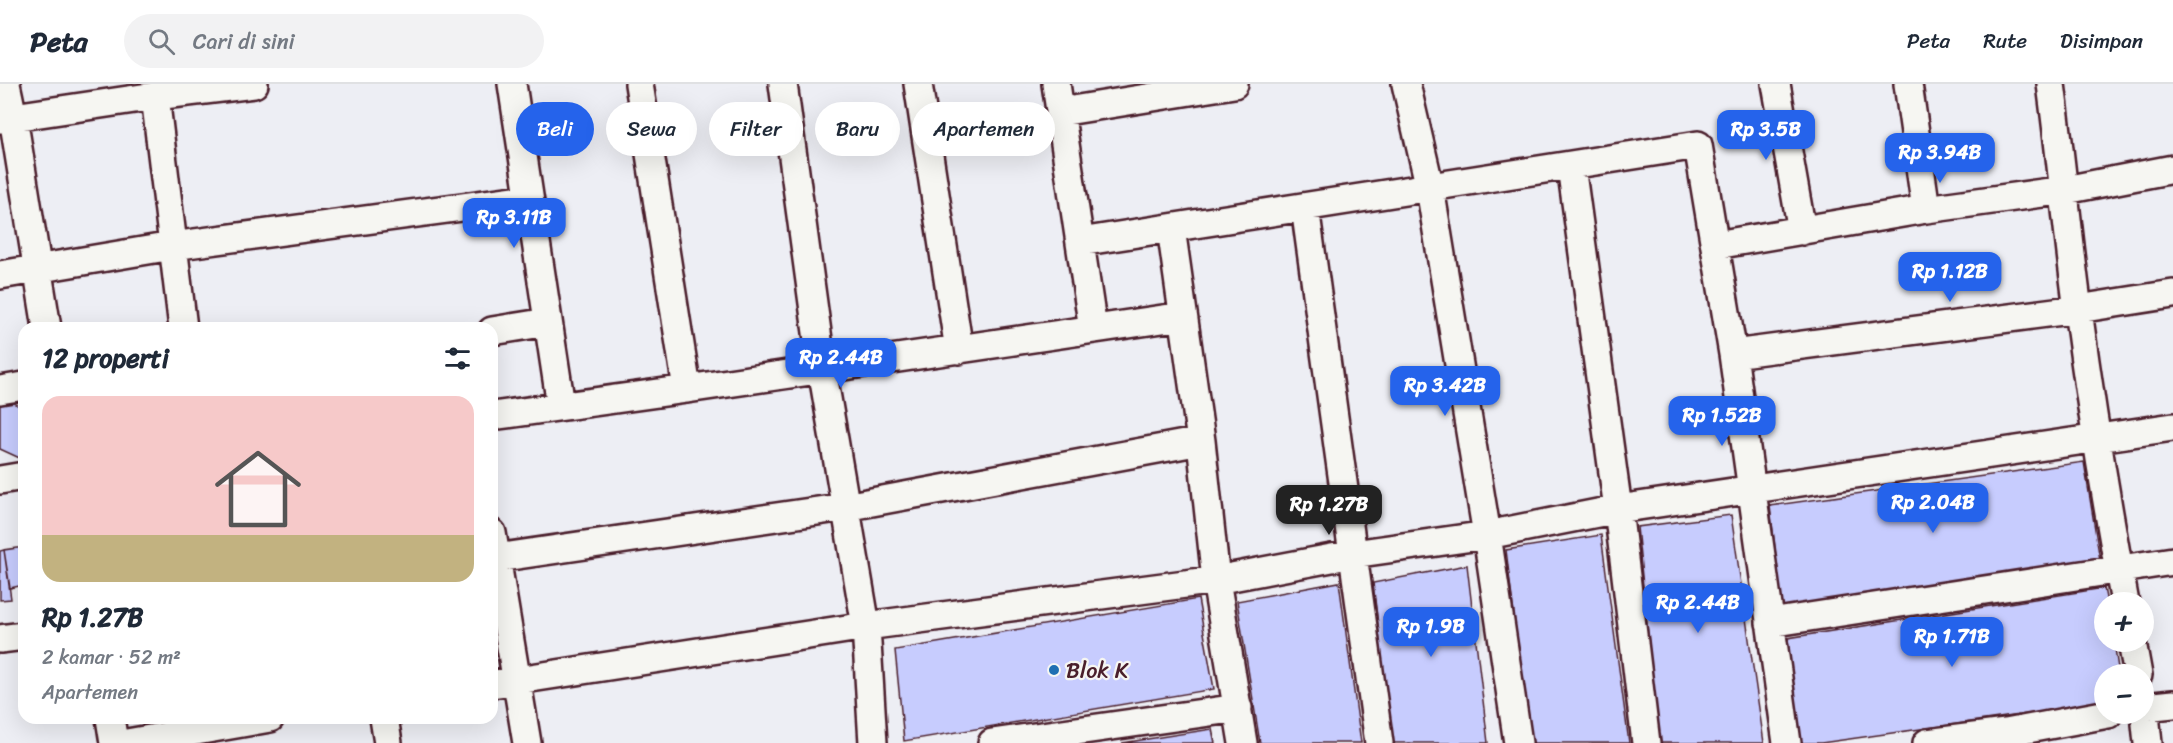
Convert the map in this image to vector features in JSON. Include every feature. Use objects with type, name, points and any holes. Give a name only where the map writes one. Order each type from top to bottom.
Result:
[{"type":"street","points":[[6,84],[6,118],[46,322]]},
{"type":"street","points":[[6,118],[254,84]]},
{"type":"street","points":[[512,84],[561,406]]},
{"type":"street","points":[[639,84],[687,389]]},
{"type":"street","points":[[783,84],[822,369],[866,626],[873,743]]},
{"type":"street","points":[[918,84],[959,350]]},
{"type":"street","points":[[1056,84],[1093,329]]},
{"type":"street","points":[[1060,112],[1234,84]]},
{"type":"street","points":[[1406,84],[1430,188],[1487,535],[1518,743]]},
{"type":"street","points":[[1776,84],[1802,231]]},
{"type":"street","points":[[1908,84],[1926,208]]},
{"type":"street","points":[[2051,84],[2096,438],[2123,592]]},
{"type":"street","points":[[154,96],[182,322]]},
{"type":"street","points":[[1080,242],[1698,145],[1716,245],[1787,743]]},
{"type":"street","points":[[1570,166],[1618,509],[1646,743]]},
{"type":"street","points":[[1716,245],[1926,208],[2065,190],[2173,169]]},
{"type":"street","points":[[0,275],[172,246],[529,198]]},
{"type":"street","points":[[1305,207],[1379,743]]},
{"type":"street","points":[[1171,228],[1201,441],[1216,580],[1243,743]]},
{"type":"street","points":[[1732,354],[2078,309],[2173,294]]},
{"type":"street","points":[[498,415],[1183,316]]},
{"type":"street","points":[[498,330],[548,322]]},
{"type":"street","points":[[0,390],[18,387]]},
{"type":"street","points":[[504,682],[866,626],[1216,580],[1353,554],[1487,535],[1618,509],[2173,427]]},
{"type":"street","points":[[498,546],[844,507],[1201,441]]},
{"type":"street","points":[[0,480],[18,477]]},
{"type":"street","points":[[1770,623],[2173,561]]},
{"type":"street","points":[[498,600],[504,682],[527,743]]},
{"type":"street","points":[[0,639],[18,637]]},
{"type":"street","points":[[2154,706],[2173,704]]},
{"type":"street","points":[[992,743],[1238,708]]},
{"type":"street","points":[[1927,743],[2007,738],[2094,717]]},
{"type":"street","points":[[111,724],[114,743]]},
{"type":"street","points":[[385,724],[388,743]]},
{"type":"street","points":[[2146,724],[2148,743]]},
{"type":"street","points":[[127,743],[243,728]]},
{"type":"building","points":[[0,397],[18,405],[18,457],[0,449]]},
{"type":"building","points":[[2084,462],[2100,560],[1782,607],[1770,506]]},
{"type":"building","points":[[1731,515],[1764,743],[1659,743],[1637,527]]},
{"type":"building","points":[[1601,535],[1629,743],[1530,743],[1506,550]]},
{"type":"building","points":[[18,548],[18,586],[10,588],[4,550]]},
{"type":"building","points":[[4,550],[11,599],[0,600],[0,551]]},
{"type":"building","points":[[1467,565],[1488,743],[1392,743],[1373,583]]},
{"type":"building","points":[[1339,582],[1361,743],[1260,743],[1237,601]]},
{"type":"building","points":[[2104,588],[2105,592],[2094,592],[2094,652],[2116,652],[2117,664],[2094,664],[2094,704],[1821,743],[1797,743],[1788,638]]},
{"type":"building","name":"Blok K","points":[[1198,599],[1214,689],[904,741],[895,650]]},
{"type":"building","name":"Blok K","points":[[1212,729],[1215,743],[1122,743]]},
{"type":"place","name":"Blok K","points":[[1054,670]]}]
